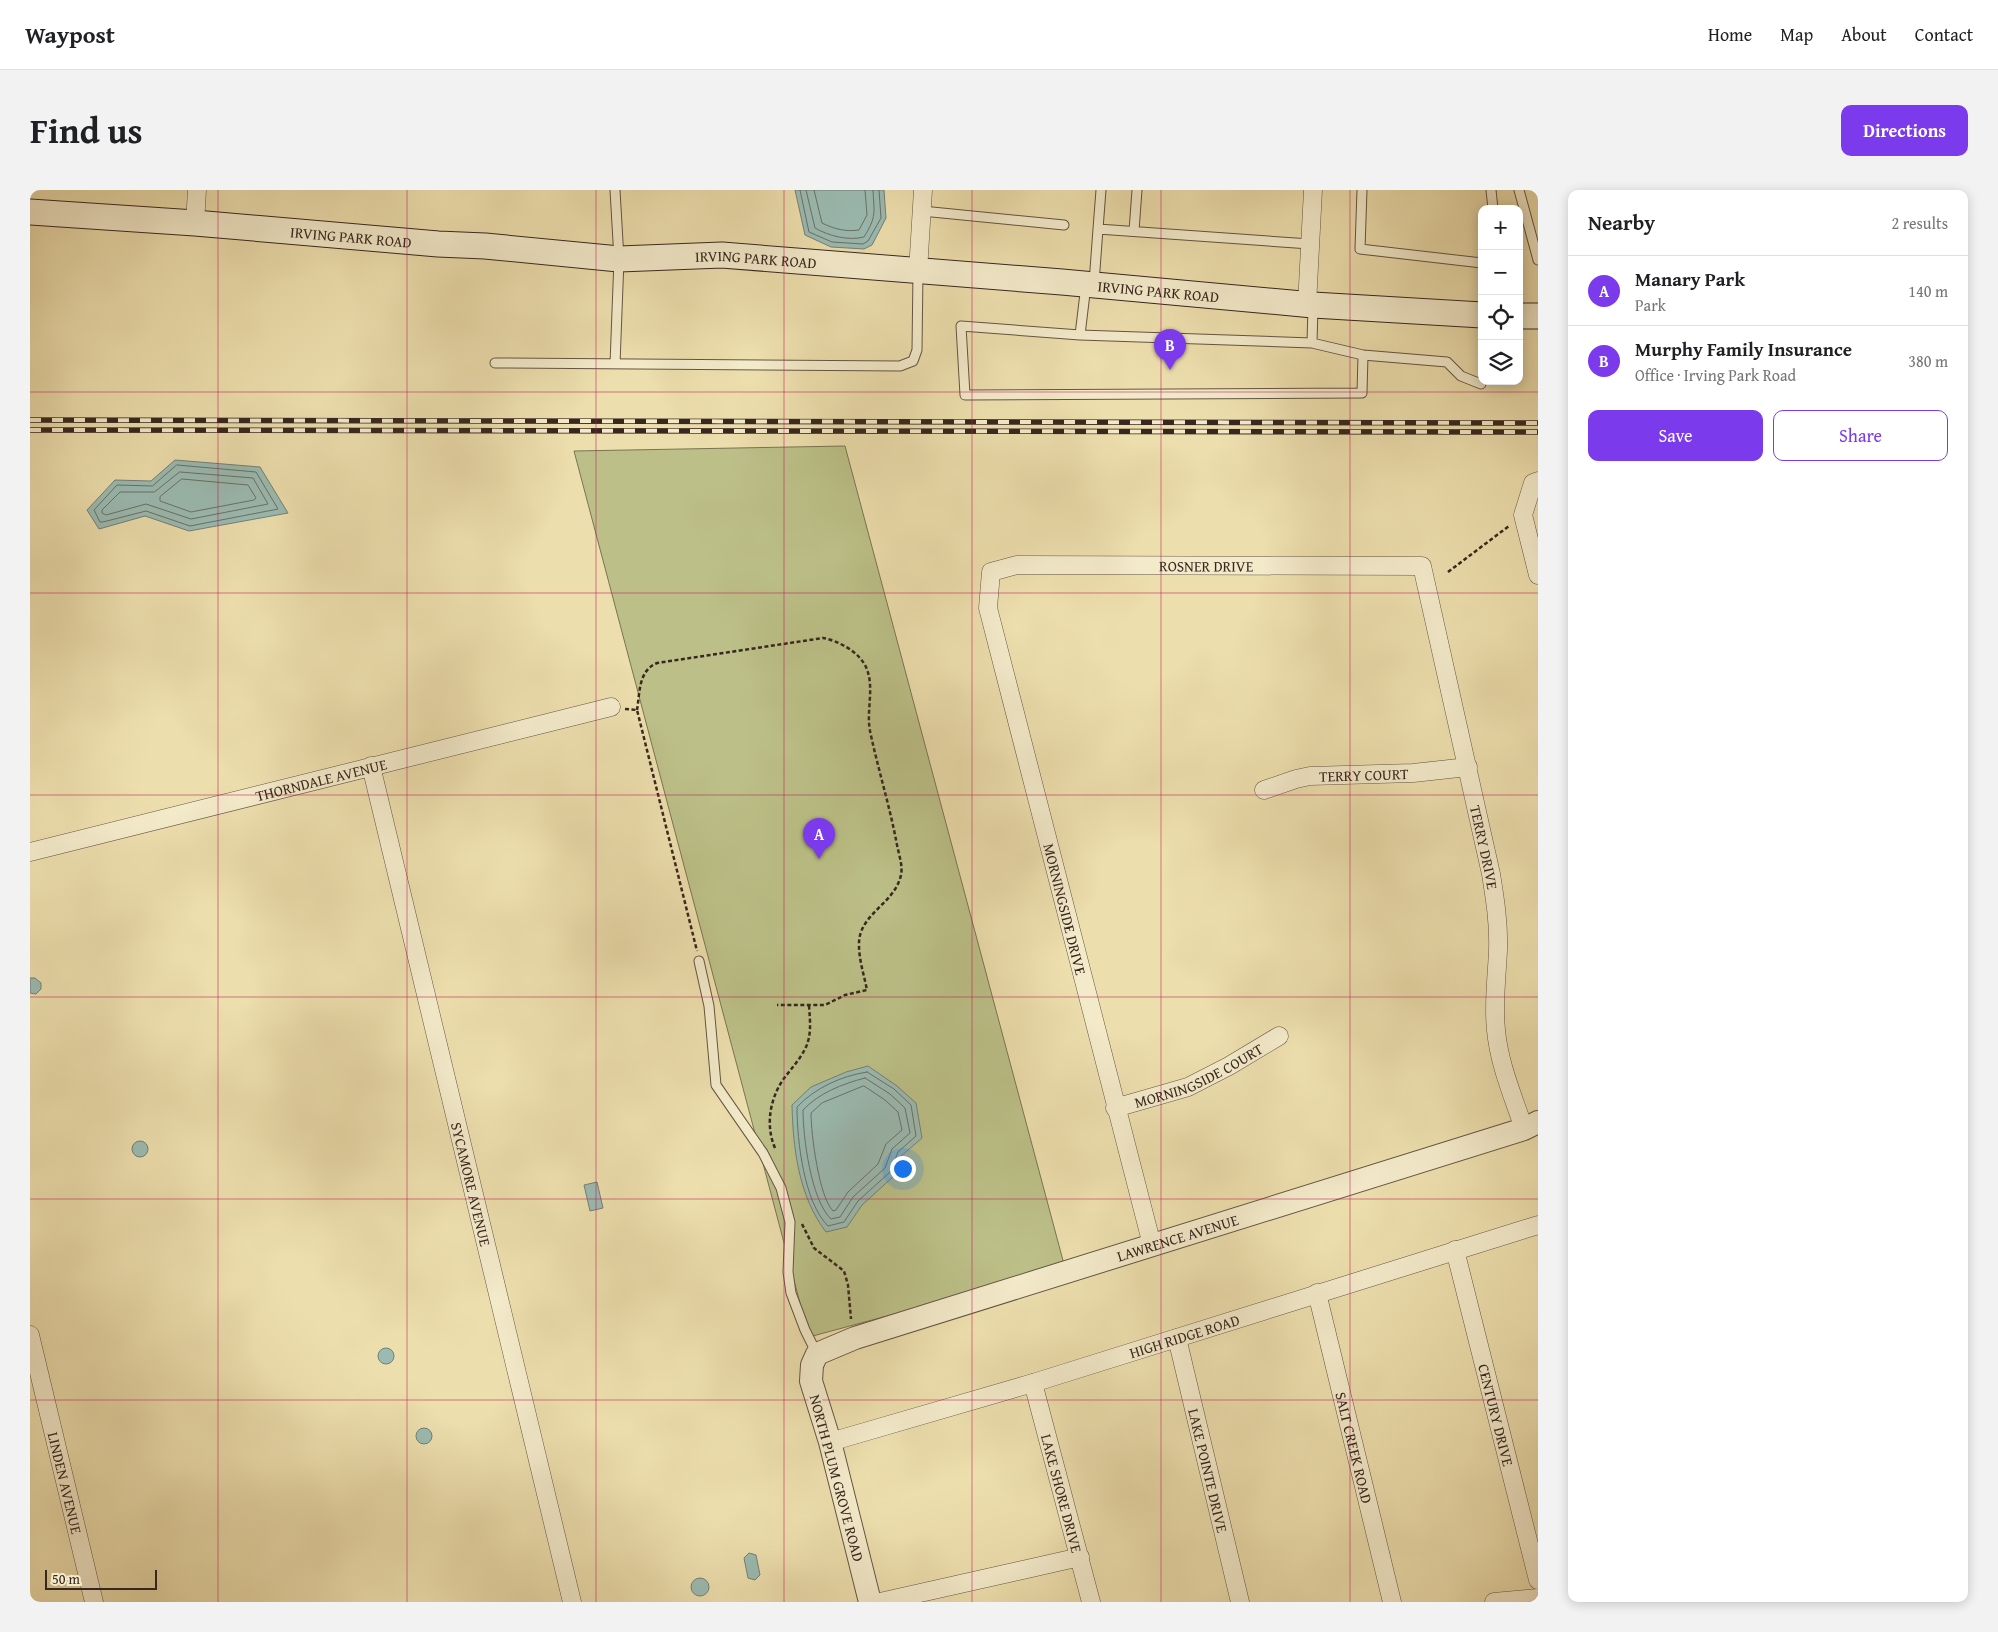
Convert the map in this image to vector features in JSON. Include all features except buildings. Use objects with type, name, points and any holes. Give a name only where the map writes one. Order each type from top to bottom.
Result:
[{"type":"main road","name":"IRVING PARK ROAD","points":[[30,212],[195,223],[438,244],[485,246],[620,259],[722,255],[1310,305],[1478,315]]},
{"type":"main road","points":[[1523,316],[1538,316]]},
{"type":"street","points":[[195,223],[197,190]]},
{"type":"street","points":[[918,272],[923,190]]},
{"type":"street","points":[[1310,305],[1310,244],[1313,190]]},
{"type":"street","points":[[1538,481],[1533,483],[1523,516],[1538,575]]},
{"type":"street","name":"ROSNER DRIVE","points":[[991,572],[1017,565],[1422,566]]},
{"type":"street","name":"TERRY DRIVE","points":[[1422,566],[1492,874],[1498,948],[1494,1010],[1498,1051],[1531,1125]]},
{"type":"street","name":"MORNINGSIDE DRIVE","points":[[991,572],[988,608],[1115,1108],[1152,1245]]},
{"type":"street","name":"THORNDALE AVENUE","points":[[30,852],[611,707]]},
{"type":"street","name":"SYCAMORE AVENUE","points":[[371,766],[572,1602]]},
{"type":"street","name":"TERRY COURT","points":[[1264,790],[1310,776],[1413,773],[1468,767]]},
{"type":"street","name":"MORNINGSIDE COURT","points":[[1115,1108],[1188,1087],[1229,1066],[1279,1036]]},
{"type":"street","name":"LAWRENCE AVENUE","points":[[817,1354],[854,1338],[1531,1125]]},
{"type":"street","name":"HIGH RIDGE ROAD","points":[[830,1442],[1033,1383],[1455,1250],[1538,1226]]},
{"type":"street","name":"CENTURY DRIVE","points":[[1455,1250],[1538,1580]]},
{"type":"street","name":"SALT CREEK ROAD","points":[[1317,1293],[1392,1602]]},
{"type":"street","name":"LINDEN AVENUE","points":[[30,1335],[94,1602]]},
{"type":"street","name":"LAKE POINTE DRIVE","points":[[1178,1338],[1240,1602]]},
{"type":"street","name":"NORTH PLUM GROVE ROAD","points":[[817,1354],[812,1365],[811,1381],[830,1442],[870,1602]]},
{"type":"street","name":"LAKE SHORE DRIVE","points":[[1033,1383],[1092,1602]]},
{"type":"street","points":[[880,1602],[1080,1557]]},
{"type":"street","points":[[1494,1602],[1538,1598]]},
{"type":"lane","points":[[614,190],[620,259],[615,364]]},
{"type":"lane","points":[[1080,335],[1098,229],[1100,190]]},
{"type":"lane","points":[[1134,231],[1137,190]]},
{"type":"lane","points":[[1362,190],[1360,250],[1478,263]]},
{"type":"lane","points":[[1491,190],[1493,205]]},
{"type":"lane","points":[[1519,190],[1538,260]]},
{"type":"lane","points":[[922,211],[1064,225]]},
{"type":"lane","points":[[1098,229],[1310,244]]},
{"type":"lane","points":[[495,363],[900,366],[913,361],[918,350],[918,272]]},
{"type":"lane","points":[[1310,305],[1312,343]]},
{"type":"lane","points":[[1363,355],[1362,393],[965,395],[961,326],[1080,335],[1312,343],[1363,355],[1448,362],[1461,376],[1478,383]]},
{"type":"lane","points":[[699,962],[709,1006],[716,1085],[763,1153],[781,1188],[790,1222],[788,1272],[791,1293],[805,1330],[817,1354]]},
{"type":"path","points":[[1448,572],[1523,516]]},
{"type":"path","points":[[699,962],[637,710],[643,675],[657,663],[823,638],[844,646],[860,658],[865,665],[869,677],[870,730],[896,839],[902,874],[890,897],[868,918],[860,932],[859,944],[867,990],[845,995],[824,1005],[777,1005]]},
{"type":"path","points":[[611,707],[637,710]]},
{"type":"path","points":[[779,1155],[772,1141],[770,1131],[773,1102],[784,1079],[806,1047],[810,1028],[809,1006]]},
{"type":"path","points":[[801,1221],[814,1248],[844,1271],[848,1285],[852,1320]]},
{"type":"green space","points":[[845,446],[1065,1268],[809,1337],[574,451]]},
{"type":"water","points":[[795,190],[884,190],[886,218],[872,245],[864,249],[831,247],[805,235]]},
{"type":"water","points":[[175,460],[260,467],[288,513],[189,531],[145,516],[99,529],[87,510],[115,480],[151,481]]},
{"type":"water","points":[[30,978],[35,978],[41,983],[41,989],[36,994],[30,993]]},
{"type":"water","points":[[868,1066],[897,1086],[916,1103],[922,1138],[901,1156],[895,1175],[862,1205],[847,1227],[826,1232],[809,1204],[799,1172],[792,1105],[811,1087],[846,1072]]},
{"type":"water","points":[[140,1141],[146,1143],[148,1149],[146,1155],[140,1157],[134,1155],[132,1149],[134,1143]]},
{"type":"water","points":[[597,1182],[603,1208],[590,1211],[584,1185]]},
{"type":"water","points":[[383,1348],[389,1348],[394,1353],[392,1362],[383,1364],[378,1359],[378,1353]]},
{"type":"water","points":[[421,1428],[427,1428],[432,1433],[430,1442],[421,1444],[416,1439],[416,1433]]},
{"type":"water","points":[[749,1553],[756,1555],[760,1575],[755,1580],[748,1578],[744,1558]]},
{"type":"water","points":[[700,1578],[706,1581],[709,1587],[706,1593],[700,1596],[694,1593],[691,1587],[694,1581]]},
{"type":"railway","points":[[30,420],[1538,423]]},
{"type":"railway","points":[[30,430],[1538,432]]},
{"type":"place","name":"Murphy Family Insurance","points":[[1170,370]]},
{"type":"place","name":"Manary Park","points":[[819,859]]}]
